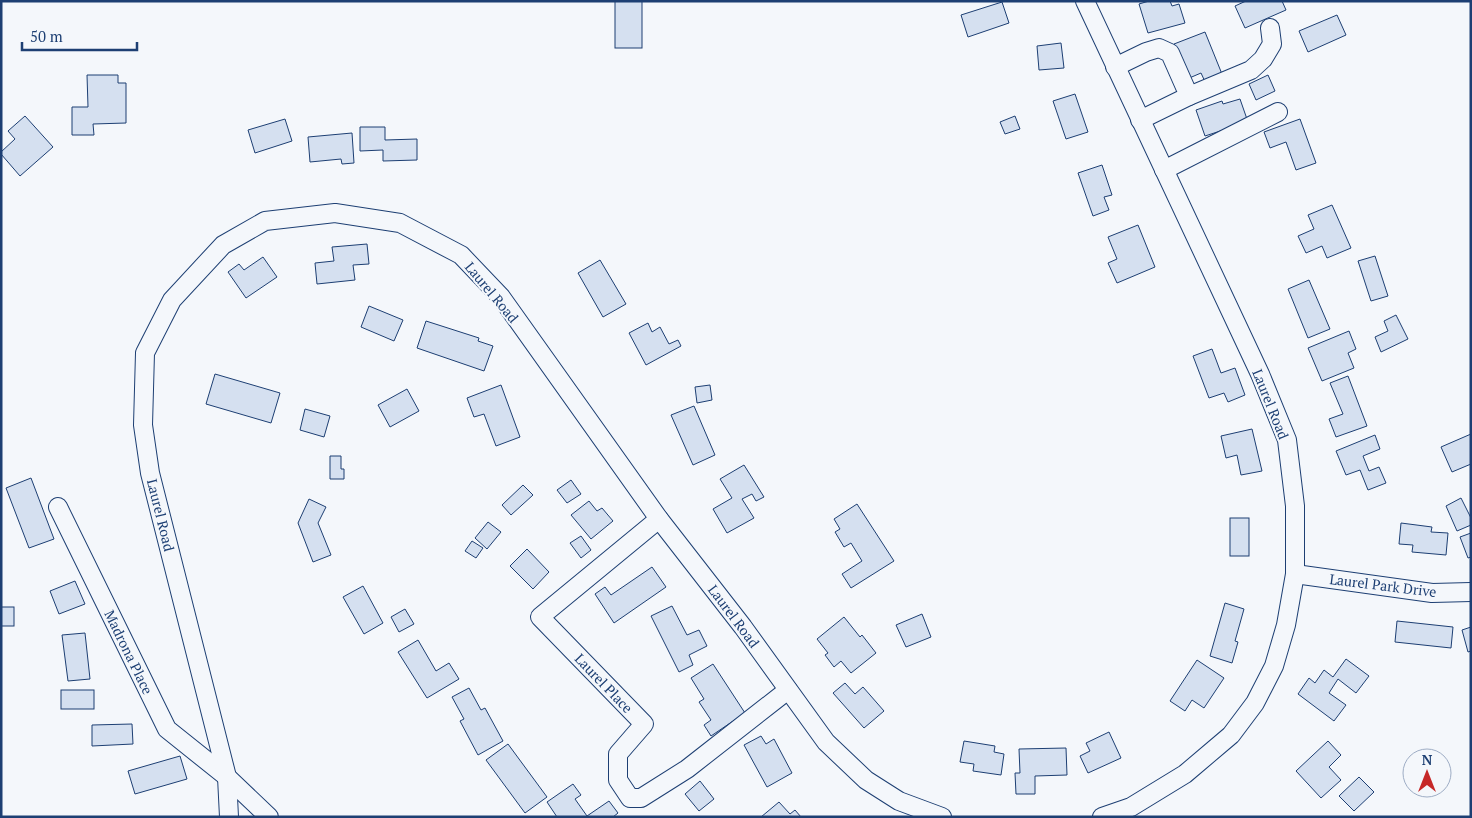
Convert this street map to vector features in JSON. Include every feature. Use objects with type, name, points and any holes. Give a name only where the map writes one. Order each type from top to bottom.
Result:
[{"type":"street","name":"Laurel Road","points":[[1085,1],[1260,374],[1287,440],[1295,506],[1295,574],[1286,625],[1274,666],[1255,703],[1231,735],[1185,774],[1131,807],[1102,817]]},
{"type":"street","points":[[1140,120],[1251,70],[1263,59],[1272,44],[1270,28]]},
{"type":"street","points":[[1115,67],[1159,48],[1170,53],[1190,96]]},
{"type":"street","points":[[1164,170],[1278,112]]},
{"type":"street","name":"Laurel Road","points":[[229,817],[227,777],[150,473],[143,425],[145,353],[172,300],[223,245],[265,222],[335,212],[400,222],[461,255],[501,297],[660,519],[826,742],[866,780],[899,801],[942,817]]},
{"type":"street","name":"Madrona Place","points":[[58,507],[167,729],[227,777],[269,817]]},
{"type":"street","name":"Laurel Place","points":[[660,519],[540,618],[644,724],[618,754],[618,780],[630,798],[641,798],[687,769],[788,690]]},
{"type":"street","name":"Laurel Park Drive","points":[[1295,574],[1432,593],[1471,592]]},
{"type":"building","points":[[615,1],[642,1],[642,48],[615,48]]},
{"type":"building","points":[[1149,1],[1170,1],[1172,6],[1179,4],[1185,23],[1148,33],[1139,4]]},
{"type":"building","points":[[1246,1],[1282,1],[1286,10],[1245,28],[1235,6]]},
{"type":"building","points":[[1002,2],[1009,23],[968,37],[961,15]]},
{"type":"building","points":[[1337,15],[1346,35],[1308,52],[1299,31]]},
{"type":"building","points":[[1205,32],[1224,79],[1207,86],[1201,73],[1187,79],[1174,44]]},
{"type":"building","points":[[1061,43],[1064,68],[1039,70],[1037,46]]},
{"type":"building","points":[[87,75],[118,75],[118,83],[126,83],[126,123],[93,124],[94,135],[72,135],[72,107],[88,107]]},
{"type":"building","points":[[1268,75],[1275,91],[1256,100],[1249,84]]},
{"type":"building","points":[[1075,94],[1088,132],[1066,139],[1053,101]]},
{"type":"building","points":[[1240,99],[1248,122],[1205,136],[1196,110],[1222,101],[1223,104]]},
{"type":"building","points":[[25,116],[53,147],[20,176],[1,152],[15,139],[8,131]]},
{"type":"building","points":[[1015,116],[1020,129],[1005,134],[1000,122]]},
{"type":"building","points":[[285,119],[292,141],[255,153],[248,130]]},
{"type":"building","points":[[1300,119],[1316,163],[1296,170],[1286,142],[1270,148],[1264,132]]},
{"type":"building","points":[[360,127],[385,127],[385,140],[417,139],[417,160],[383,161],[383,150],[360,151]]},
{"type":"building","points":[[352,133],[354,163],[342,164],[341,159],[310,162],[308,137]]},
{"type":"building","points":[[1102,165],[1112,195],[1104,197],[1109,210],[1093,216],[1078,173]]},
{"type":"building","points":[[1332,205],[1351,248],[1327,258],[1322,246],[1306,253],[1298,236],[1314,229],[1308,215]]},
{"type":"building","points":[[1138,225],[1155,267],[1117,283],[1108,263],[1117,259],[1108,237]]},
{"type":"building","points":[[367,244],[369,264],[353,265],[355,280],[317,284],[315,263],[334,261],[332,247]]},
{"type":"building","points":[[1375,256],[1388,296],[1371,301],[1358,261]]},
{"type":"building","points":[[263,257],[277,277],[246,298],[228,272],[239,264],[244,270]]},
{"type":"building","points":[[600,260],[626,304],[603,317],[578,273]]},
{"type":"building","points":[[1309,280],[1330,329],[1308,338],[1288,289]]},
{"type":"building","points":[[369,306],[403,320],[394,341],[361,327]]},
{"type":"building","points":[[1396,315],[1408,339],[1381,352],[1375,337],[1388,331],[1384,321]]},
{"type":"building","points":[[426,321],[479,338],[478,341],[493,346],[484,371],[417,348]]},
{"type":"building","points":[[648,323],[652,332],[660,327],[669,344],[678,340],[681,346],[646,365],[629,333]]},
{"type":"building","points":[[1349,331],[1356,349],[1348,353],[1354,368],[1322,381],[1308,348]]},
{"type":"building","points":[[1212,349],[1221,373],[1235,368],[1245,395],[1228,402],[1224,393],[1209,398],[1193,356]]},
{"type":"building","points":[[215,374],[280,393],[271,423],[206,404]]},
{"type":"building","points":[[1348,376],[1367,426],[1336,437],[1329,419],[1343,414],[1330,383]]},
{"type":"building","points":[[501,385],[520,437],[496,446],[484,414],[474,417],[467,398]]},
{"type":"building","points":[[710,385],[712,400],[697,403],[695,387]]},
{"type":"building","points":[[407,389],[419,411],[390,427],[378,405]]},
{"type":"building","points":[[694,406],[715,455],[693,465],[671,415]]},
{"type":"building","points":[[305,409],[330,416],[324,437],[300,430]]},
{"type":"building","points":[[1252,429],[1262,471],[1241,475],[1237,455],[1226,458],[1221,436]]},
{"type":"building","points":[[1471,434],[1471,464],[1452,472],[1441,447]]},
{"type":"building","points":[[1375,435],[1380,449],[1363,456],[1369,471],[1379,467],[1386,483],[1368,490],[1360,470],[1346,475],[1336,451]]},
{"type":"building","points":[[330,456],[341,456],[341,469],[344,469],[344,479],[330,479]]},
{"type":"building","points":[[744,465],[764,497],[756,501],[752,494],[742,499],[754,518],[727,533],[713,509],[732,498],[720,479]]},
{"type":"building","points":[[31,478],[54,539],[29,548],[6,488]]},
{"type":"building","points":[[571,480],[581,494],[567,503],[557,490]]},
{"type":"building","points":[[523,485],[533,495],[511,515],[502,505]]},
{"type":"building","points":[[1461,498],[1471,518],[1471,525],[1457,531],[1446,506]]},
{"type":"building","points":[[309,499],[326,507],[318,523],[331,555],[313,562],[298,523]]},
{"type":"building","points":[[589,501],[597,511],[602,508],[613,521],[591,539],[571,515]]},
{"type":"building","points":[[857,504],[894,561],[851,588],[842,574],[862,561],[851,543],[844,547],[835,532],[840,529],[834,519]]},
{"type":"building","points":[[1230,518],[1249,518],[1249,556],[1230,556]]},
{"type":"building","points":[[488,522],[501,532],[487,549],[475,538]]},
{"type":"building","points":[[1401,523],[1432,527],[1431,532],[1448,533],[1446,555],[1412,552],[1413,545],[1399,544]]},
{"type":"building","points":[[1471,533],[1471,557],[1468,558],[1460,537]]},
{"type":"building","points":[[581,536],[591,550],[581,558],[570,543]]},
{"type":"building","points":[[472,541],[483,548],[476,558],[465,551]]},
{"type":"building","points":[[527,549],[549,572],[533,589],[510,566]]},
{"type":"building","points":[[652,567],[666,587],[614,623],[595,594],[605,587],[611,595]]},
{"type":"building","points":[[75,581],[85,604],[59,614],[50,591]]},
{"type":"building","points":[[363,586],[383,623],[364,634],[343,597]]},
{"type":"building","points":[[1225,603],[1244,609],[1235,641],[1238,642],[1232,663],[1210,656]]},
{"type":"building","points":[[672,606],[687,635],[699,630],[707,646],[689,655],[693,665],[679,672],[651,616]]},
{"type":"building","points":[[1,607],[14,607],[14,626],[1,626]]},
{"type":"building","points":[[405,609],[414,624],[399,632],[391,617]]},
{"type":"building","points":[[922,614],[931,637],[906,647],[896,625]]},
{"type":"building","points":[[844,617],[876,653],[851,673],[841,661],[834,667],[825,655],[828,653],[817,639]]},
{"type":"building","points":[[1397,621],[1453,627],[1451,648],[1395,642]]},
{"type":"building","points":[[1471,627],[1471,651],[1468,652],[1462,630]]},
{"type":"building","points":[[85,633],[90,679],[68,681],[62,635]]},
{"type":"building","points":[[418,640],[436,671],[449,663],[459,679],[427,698],[398,652]]},
{"type":"building","points":[[1346,659],[1369,676],[1356,693],[1338,679],[1329,693],[1346,705],[1334,721],[1298,694],[1309,678],[1315,683],[1324,670],[1333,677]]},
{"type":"building","points":[[1197,660],[1224,678],[1204,708],[1192,700],[1185,711],[1170,701]]},
{"type":"building","points":[[713,664],[745,713],[711,736],[704,725],[711,720],[699,702],[704,699],[691,678]]},
{"type":"building","points":[[845,683],[855,694],[863,687],[884,711],[864,728],[833,693]]},
{"type":"building","points":[[469,688],[481,710],[485,708],[503,741],[478,755],[460,721],[464,719],[452,697]]},
{"type":"building","points":[[61,690],[94,690],[94,709],[61,709]]},
{"type":"building","points":[[132,724],[133,744],[92,746],[92,725]]},
{"type":"building","points":[[1109,732],[1121,758],[1088,773],[1080,756],[1090,751],[1086,743]]},
{"type":"building","points":[[761,736],[766,744],[774,739],[792,773],[767,787],[744,745]]},
{"type":"building","points":[[964,741],[995,746],[994,752],[1004,754],[1001,775],[973,771],[974,764],[960,762]]},
{"type":"building","points":[[1328,741],[1341,755],[1329,767],[1341,780],[1321,798],[1296,771]]},
{"type":"building","points":[[508,744],[547,797],[525,813],[486,760]]},
{"type":"building","points":[[1066,748],[1067,775],[1035,776],[1035,794],[1016,794],[1015,773],[1020,773],[1019,749]]},
{"type":"building","points":[[180,756],[187,779],[135,794],[128,771]]},
{"type":"building","points":[[1359,777],[1374,792],[1354,811],[1339,796]]},
{"type":"building","points":[[700,781],[714,799],[699,811],[685,794]]},
{"type":"building","points":[[573,784],[581,795],[575,799],[587,816],[609,801],[618,813],[613,817],[557,817],[547,802]]},
{"type":"building","points":[[779,802],[790,814],[795,810],[801,817],[761,817]]}]
